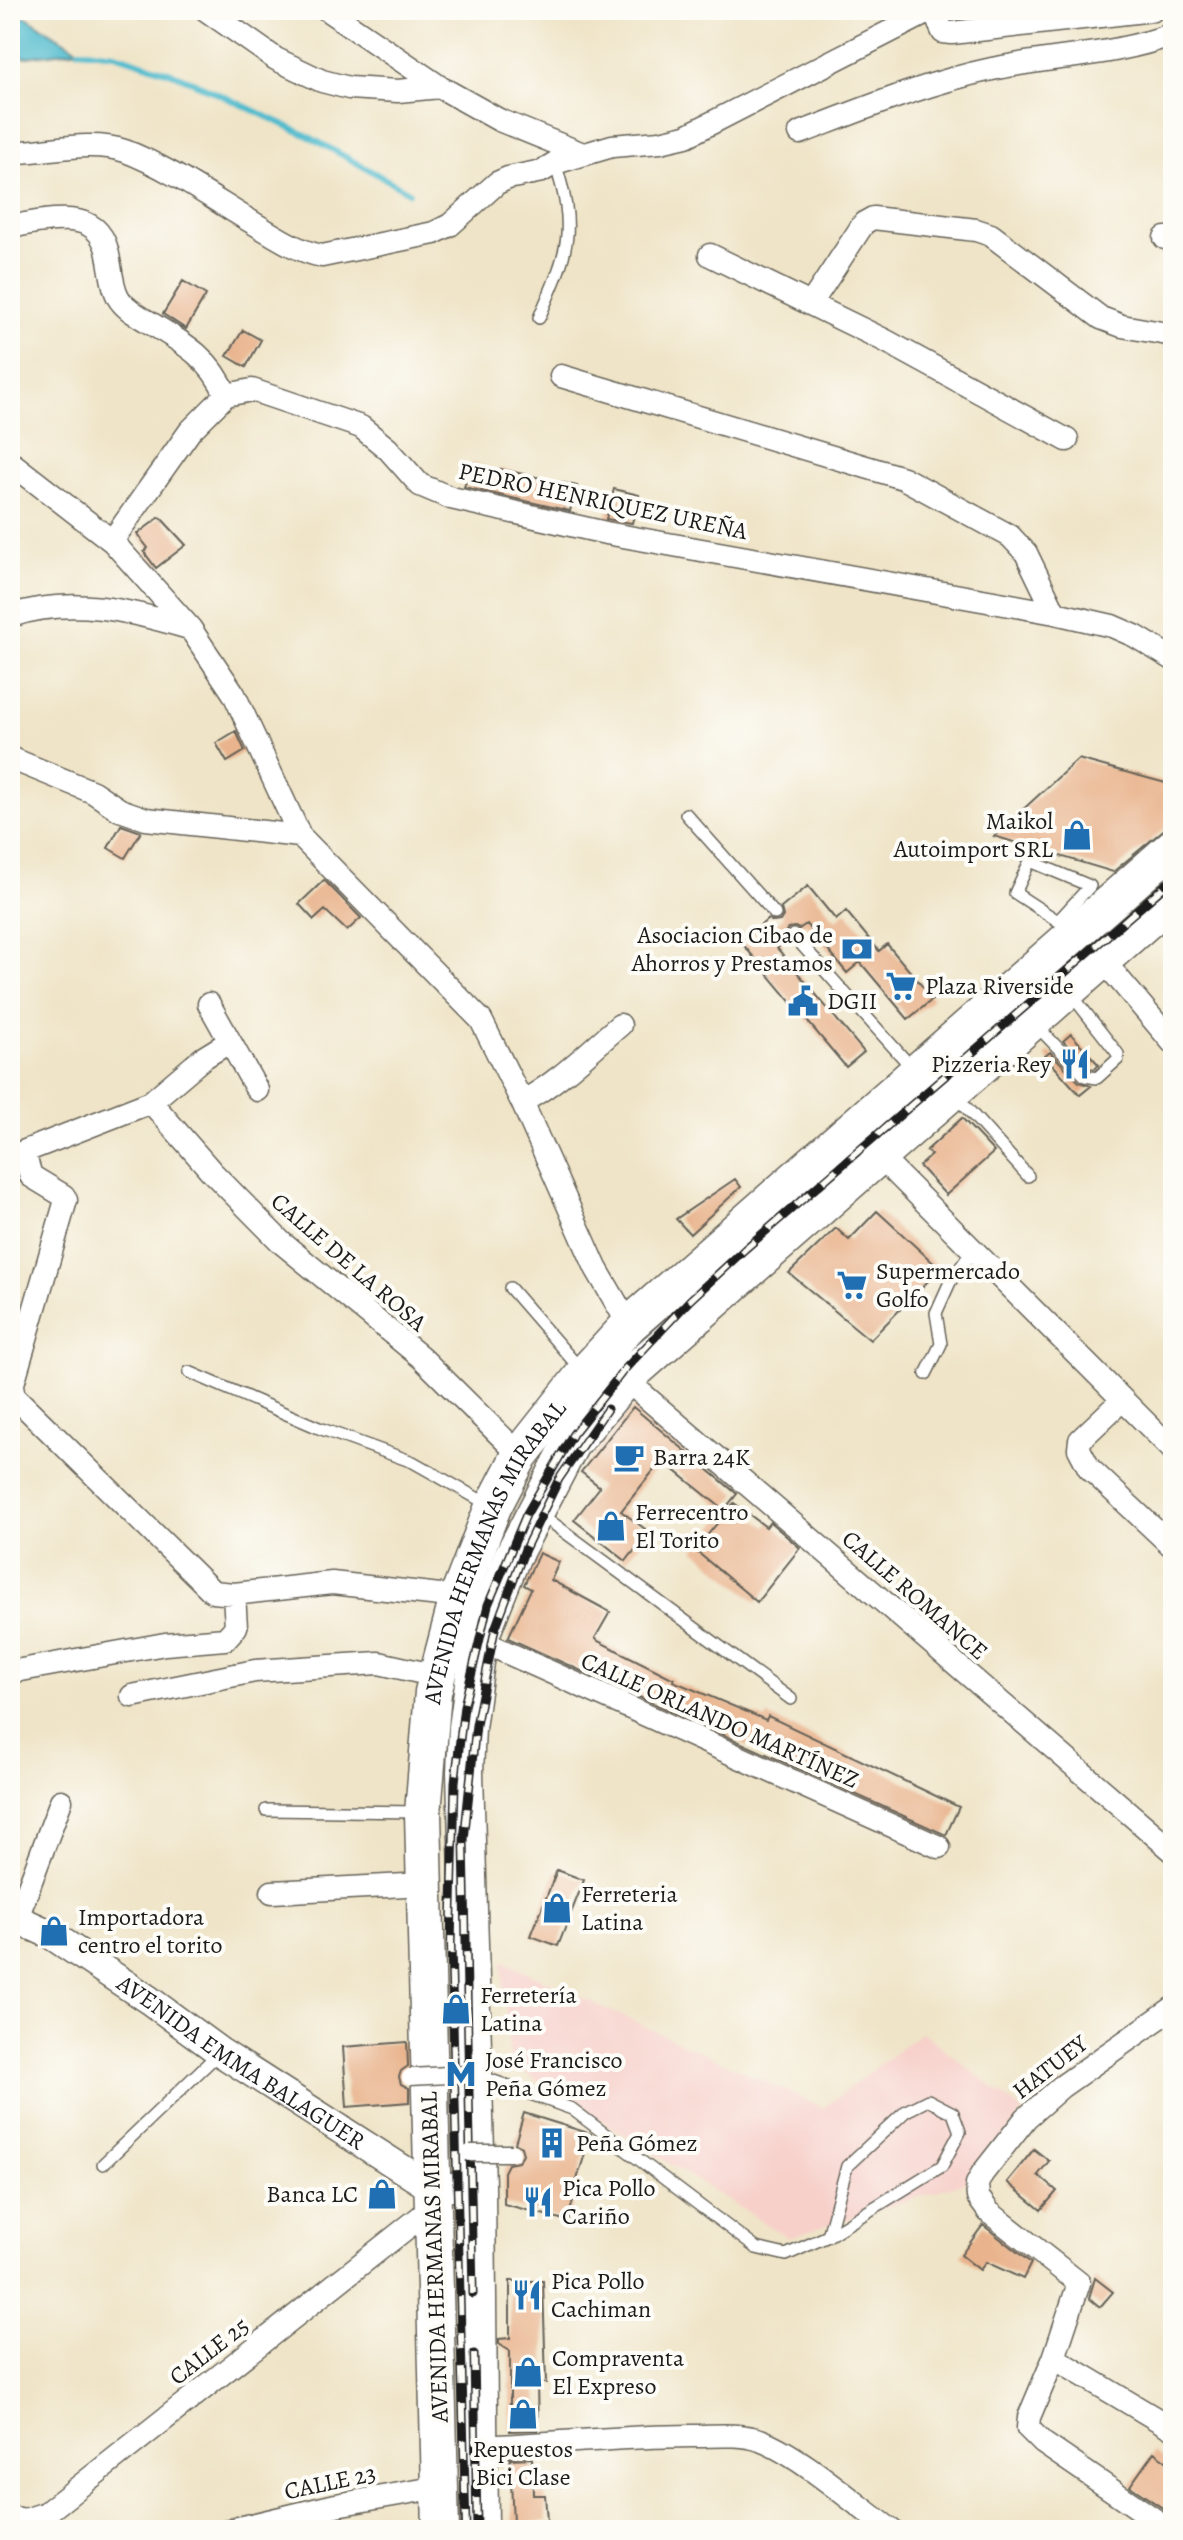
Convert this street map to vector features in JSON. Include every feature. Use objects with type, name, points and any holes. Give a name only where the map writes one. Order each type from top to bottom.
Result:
[{"type":"main road","name":"AVENIDA HERMANAS MIRABAL","points":[[441,2530],[423,1813],[433,1692],[458,1597],[493,1507],[520,1455],[584,1374],[629,1325],[917,1074],[1074,920],[1173,847]]},
{"type":"main road","name":"AVENIDA HERMANAS MIRABAL","points":[[480,2530],[465,1772],[467,1728],[479,1640],[512,1557],[571,1444],[625,1379],[1173,898]]},
{"type":"street","points":[[206,10],[276,59],[322,81],[349,88],[398,91],[440,87]]},
{"type":"street","points":[[327,10],[440,87],[499,120],[583,154]]},
{"type":"street","points":[[21,152],[96,146],[124,151],[175,177],[279,239],[306,253],[322,256],[434,233],[450,225],[497,183],[542,171],[555,163],[612,146],[660,142],[686,136],[933,10],[943,32],[1033,18],[1153,10]]},
{"type":"street","points":[[800,133],[947,80],[995,69],[1127,49],[1173,34]]},
{"type":"street","points":[[812,302],[864,223],[873,218],[976,230],[991,235],[1101,318],[1122,326],[1173,335]]},
{"type":"street","points":[[10,227],[34,222],[79,220],[90,225],[105,242],[118,297],[129,310],[191,348],[220,379],[226,395],[190,431],[112,541]]},
{"type":"street","points":[[710,255],[812,302],[1067,440]]},
{"type":"street","points":[[561,376],[903,478],[1010,536],[1026,553],[1055,613]]},
{"type":"street","name":"PEDRO HENRIQUEZ UREÑA","points":[[226,395],[252,390],[361,427],[388,449],[420,485],[451,498],[606,533],[1055,613],[1112,626],[1173,659]]},
{"type":"street","points":[[10,462],[112,541],[190,628],[234,694],[300,836],[481,1020],[522,1102],[596,1268],[629,1325]]},
{"type":"street","points":[[10,616],[63,605],[130,610],[190,628]]},
{"type":"street","points":[[10,758],[93,792],[120,810],[146,819],[300,836]]},
{"type":"street","points":[[1102,959],[1173,1043]]},
{"type":"street","points":[[209,1004],[257,1090]]},
{"type":"street","points":[[522,1102],[563,1075],[620,1025]]},
{"type":"street","points":[[17,1155],[151,1102],[203,1058],[229,1042]]},
{"type":"street","name":"CALLE DE LA ROSA","points":[[151,1102],[212,1172],[282,1243],[422,1358],[520,1455]]},
{"type":"street","points":[[17,1155],[23,1156],[31,1176],[66,1200],[12,1395],[213,1592],[234,1594],[332,1583],[458,1597]]},
{"type":"street","points":[[878,1155],[1173,1450]]},
{"type":"street","name":"CALLE ROMANCE","points":[[625,1379],[1173,1851]]},
{"type":"street","points":[[1122,1400],[1080,1440],[1079,1449],[1089,1468],[1173,1547]]},
{"type":"street","points":[[10,1672],[165,1644],[225,1639],[236,1627],[234,1594]]},
{"type":"street","name":"CALLE ORLANDO MARTÍNEZ","points":[[479,1640],[939,1847]]},
{"type":"street","points":[[132,1696],[255,1671],[331,1666],[379,1663],[437,1676]]},
{"type":"street","points":[[13,1917],[61,1801]]},
{"type":"street","points":[[272,1892],[425,1884]]},
{"type":"street","name":"AVENIDA EMMA BALAGUER","points":[[13,1917],[50,1934],[149,2000],[432,2197]]},
{"type":"street","name":"HATUEY","points":[[1054,2358],[1079,2281],[989,2212],[978,2197],[977,2184],[1026,2118],[1061,2087],[1173,2008]]},
{"type":"street","points":[[410,2077],[471,2074]]},
{"type":"street","points":[[432,2197],[474,2170],[512,2153]]},
{"type":"street","name":"CALLE 25","points":[[10,2517],[25,2520],[46,2513],[432,2197]]},
{"type":"street","points":[[1170,2530],[1043,2443],[1028,2428],[1029,2417],[1054,2358],[1173,2429]]},
{"type":"street","points":[[480,2447],[637,2436],[734,2435],[757,2439],[782,2450],[888,2529]]},
{"type":"street","name":"CALLE 23","points":[[230,2530],[336,2505],[440,2487]]},
{"type":"lane","points":[[539,318],[561,269],[568,243],[568,212],[555,163]]},
{"type":"lane","points":[[686,814],[775,914]]},
{"type":"lane","points":[[1030,861],[1090,886],[1074,920],[1058,921],[1015,893],[1030,861]]},
{"type":"lane","points":[[793,935],[917,1074]]},
{"type":"lane","points":[[1032,1021],[1090,1078],[1097,1078],[1118,1059],[1116,1048],[1067,990]]},
{"type":"lane","points":[[951,1091],[1028,1176]]},
{"type":"lane","points":[[926,1374],[941,1344],[936,1313],[950,1282],[973,1250]]},
{"type":"lane","points":[[510,1288],[584,1374]]},
{"type":"lane","points":[[189,1372],[319,1428],[413,1462],[493,1507]]},
{"type":"lane","points":[[536,1510],[791,1699]]},
{"type":"lane","points":[[266,1810],[423,1813]]},
{"type":"lane","points":[[103,2164],[220,2052]]},
{"type":"lane","points":[[471,2074],[572,2109],[756,2248],[786,2255],[828,2236],[942,2166],[960,2132],[953,2113],[928,2100],[906,2111],[847,2166],[828,2236]]},
{"type":"shaded area","points":[[502,1961],[823,2108],[922,2032],[1023,2111],[972,2180],[788,2238],[510,2063]]},
{"type":"water","points":[[10,10],[15,10],[79,50],[10,59]]},
{"type":"building","points":[[183,281],[206,295],[186,329],[163,314]]},
{"type":"building","points":[[243,330],[261,340],[246,367],[227,356]]},
{"type":"building","points":[[473,463],[499,472],[500,469],[577,486],[570,511],[464,487]]},
{"type":"building","points":[[614,489],[639,495],[632,523],[606,519]]},
{"type":"building","points":[[160,517],[186,545],[156,568],[144,552],[148,548],[137,534]]},
{"type":"building","points":[[236,731],[245,751],[227,762],[216,743]]},
{"type":"building","points":[[1078,759],[1173,785],[1173,822],[1113,872],[994,836]]},
{"type":"building","points":[[121,825],[141,832],[125,858],[108,848]]},
{"type":"building","points":[[324,880],[361,918],[347,931],[325,910],[314,920],[299,904]]},
{"type":"building","name":"Plaza Riverside","points":[[808,886],[836,920],[846,911],[879,951],[887,944],[933,999],[908,1019],[860,962],[847,973],[806,924],[799,929],[788,928],[786,940],[777,948],[864,1052],[846,1067],[741,942],[768,919],[780,921],[783,916],[781,908]]},
{"type":"building","points":[[1071,1034],[1099,1065],[1094,1069],[1089,1068],[1063,1041]]},
{"type":"building","points":[[1050,1052],[1079,1082],[1091,1086],[1080,1095],[1045,1056]]},
{"type":"building","points":[[962,1118],[994,1152],[946,1195],[919,1166],[931,1155],[926,1151]]},
{"type":"building","points":[[735,1179],[741,1187],[690,1234],[676,1219]]},
{"type":"building","name":"Supermercado Golfo","points":[[877,1211],[940,1269],[870,1340],[789,1273],[836,1228],[849,1240]]},
{"type":"building","points":[[633,1407],[737,1494],[724,1510],[662,1460],[621,1511],[649,1532],[626,1561],[574,1520],[600,1487],[581,1472]]},
{"type":"building","points":[[734,1503],[766,1527],[770,1522],[800,1548],[757,1602],[695,1550]]},
{"type":"building","points":[[539,1553],[559,1562],[551,1580],[610,1612],[595,1638],[598,1641],[673,1681],[766,1720],[768,1716],[959,1807],[946,1835],[508,1638],[531,1589],[524,1585]]},
{"type":"building","name":"Ferreteria Latina","points":[[557,1870],[584,1880],[558,1946],[531,1936]]},
{"type":"building","points":[[407,2042],[408,2066],[399,2077],[401,2084],[409,2088],[409,2102],[347,2107],[343,2047]]},
{"type":"building","name":"Peña Gómez","points":[[524,2113],[591,2134],[571,2199],[568,2221],[504,2204],[504,2172],[508,2164],[518,2162],[523,2154],[521,2147],[515,2143]]},
{"type":"building","points":[[1034,2149],[1049,2161],[1038,2175],[1057,2191],[1041,2210],[1007,2182]]},
{"type":"building","points":[[983,2225],[1031,2263],[1023,2279],[986,2262],[980,2270],[961,2255]]},
{"type":"building","points":[[1095,2278],[1113,2292],[1100,2307],[1089,2298]]},
{"type":"building","points":[[510,2281],[543,2281],[546,2383],[537,2383],[538,2430],[510,2431],[510,2351],[499,2344],[499,2339],[510,2338]]},
{"type":"building","points":[[1154,2452],[1173,2466],[1173,2515],[1130,2486]]},
{"type":"building","points":[[532,2458],[533,2495],[545,2495],[547,2521],[513,2523],[510,2459]]},
{"type":"waterway","points":[[79,50],[115,54],[178,75],[306,135],[409,192]]},
{"type":"railway","points":[[466,2530],[451,1945],[455,1782],[464,1706],[488,1605],[526,1515],[573,1434],[624,1370],[690,1300],[1173,879]]},
{"type":"railway","points":[[473,2294],[464,1840],[476,1725],[495,1629],[525,1549],[559,1479],[607,1409]]},
{"type":"railway","points":[[474,2354],[477,2530]]},
{"type":"place","name":"Maikol Autoimport SRL","points":[[1077,835]]},
{"type":"place","name":"Asociacion Cibao de Ahorros y Prestamos","points":[[857,949]]},
{"type":"place","name":"Plaza Riverside","points":[[901,986]]},
{"type":"place","name":"DGII","points":[[803,1001]]},
{"type":"place","name":"Pizzeria Rey","points":[[1075,1064]]},
{"type":"place","name":"Supermercado Golfo","points":[[852,1285]]},
{"type":"place","name":"Barra 24K","points":[[629,1457]]},
{"type":"place","name":"Ferrecentro El Torito","points":[[611,1526]]},
{"type":"place","name":"Ferreteria Latina","points":[[557,1908]]},
{"type":"place","name":"Importadora centro el torito","points":[[54,1931]]},
{"type":"place","name":"Ferretería Latina","points":[[456,2009]]},
{"type":"place","name":"José Francisco Peña Gómez","points":[[461,2074]]},
{"type":"place","name":"Peña Gómez","points":[[552,2143]]},
{"type":"place","name":"Banca LC","points":[[382,2194]]},
{"type":"place","name":"Pica Pollo Cariño","points":[[538,2202]]},
{"type":"place","name":"Pica Pollo Cachiman","points":[[527,2295]]},
{"type":"place","name":"Compraventa El Expreso","points":[[528,2372]]},
{"type":"place","name":"Repuestos Bici Clase","points":[[523,2414]]}]
